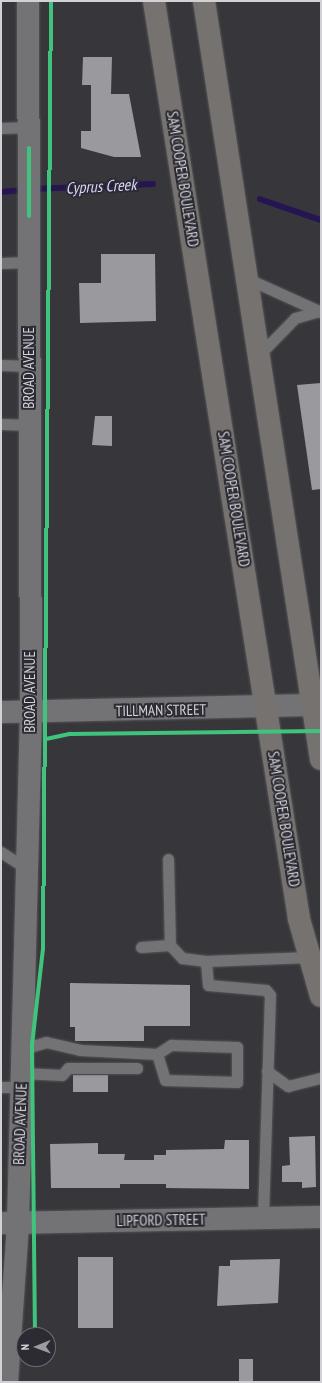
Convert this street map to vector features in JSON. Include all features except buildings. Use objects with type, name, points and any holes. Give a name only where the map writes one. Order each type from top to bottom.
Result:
[{"type":"main road","name":"SAM COOPER BOULEVARD","points":[[154,1],[299,919],[321,996]]},
{"type":"main road","points":[[204,1],[258,356],[316,706],[321,760]]},
{"type":"street","name":"BROAD AVENUE","points":[[7,1382],[9,1223],[15,1082],[22,1049],[31,712],[28,1]]},
{"type":"street","name":"TILLMAN STREET","points":[[1,712],[267,709],[316,706]]},
{"type":"street","name":"LIPFORD STREET","points":[[9,1223],[321,1217]]},
{"type":"lane","points":[[1,128],[29,138]]},
{"type":"lane","points":[[1,263],[29,262]]},
{"type":"lane","points":[[246,278],[320,312]]},
{"type":"lane","points":[[258,356],[295,318],[320,312]]},
{"type":"lane","points":[[1,365],[29,366]]},
{"type":"lane","points":[[1,424],[30,425]]},
{"type":"lane","points":[[1,852],[27,869]]},
{"type":"lane","points":[[168,858],[170,945],[182,958],[206,961],[310,957]]},
{"type":"lane","points":[[141,947],[170,945]]},
{"type":"lane","points":[[206,961],[208,985],[266,990],[270,996],[263,1217]]},
{"type":"lane","points":[[22,1049],[46,1042],[80,1050],[157,1054],[171,1045],[237,1046],[237,1082],[165,1080],[157,1054]]},
{"type":"lane","points":[[15,1082],[62,1075],[68,1068],[137,1068]]},
{"type":"lane","points":[[267,1071],[288,1086],[321,1078]]},
{"type":"waterway","name":"Cyprus Creek","points":[[33,189],[153,184]]},
{"type":"waterway","name":"Cyprus Creek","points":[[1,192],[25,190]]},
{"type":"waterway","points":[[260,199],[321,220]]},
{"type":"cycle path","points":[[35,1327],[32,1045],[43,949],[51,1]]},
{"type":"cycle path","points":[[29,148],[29,216]]},
{"type":"cycle path","points":[[46,739],[70,734],[321,731]]}]
